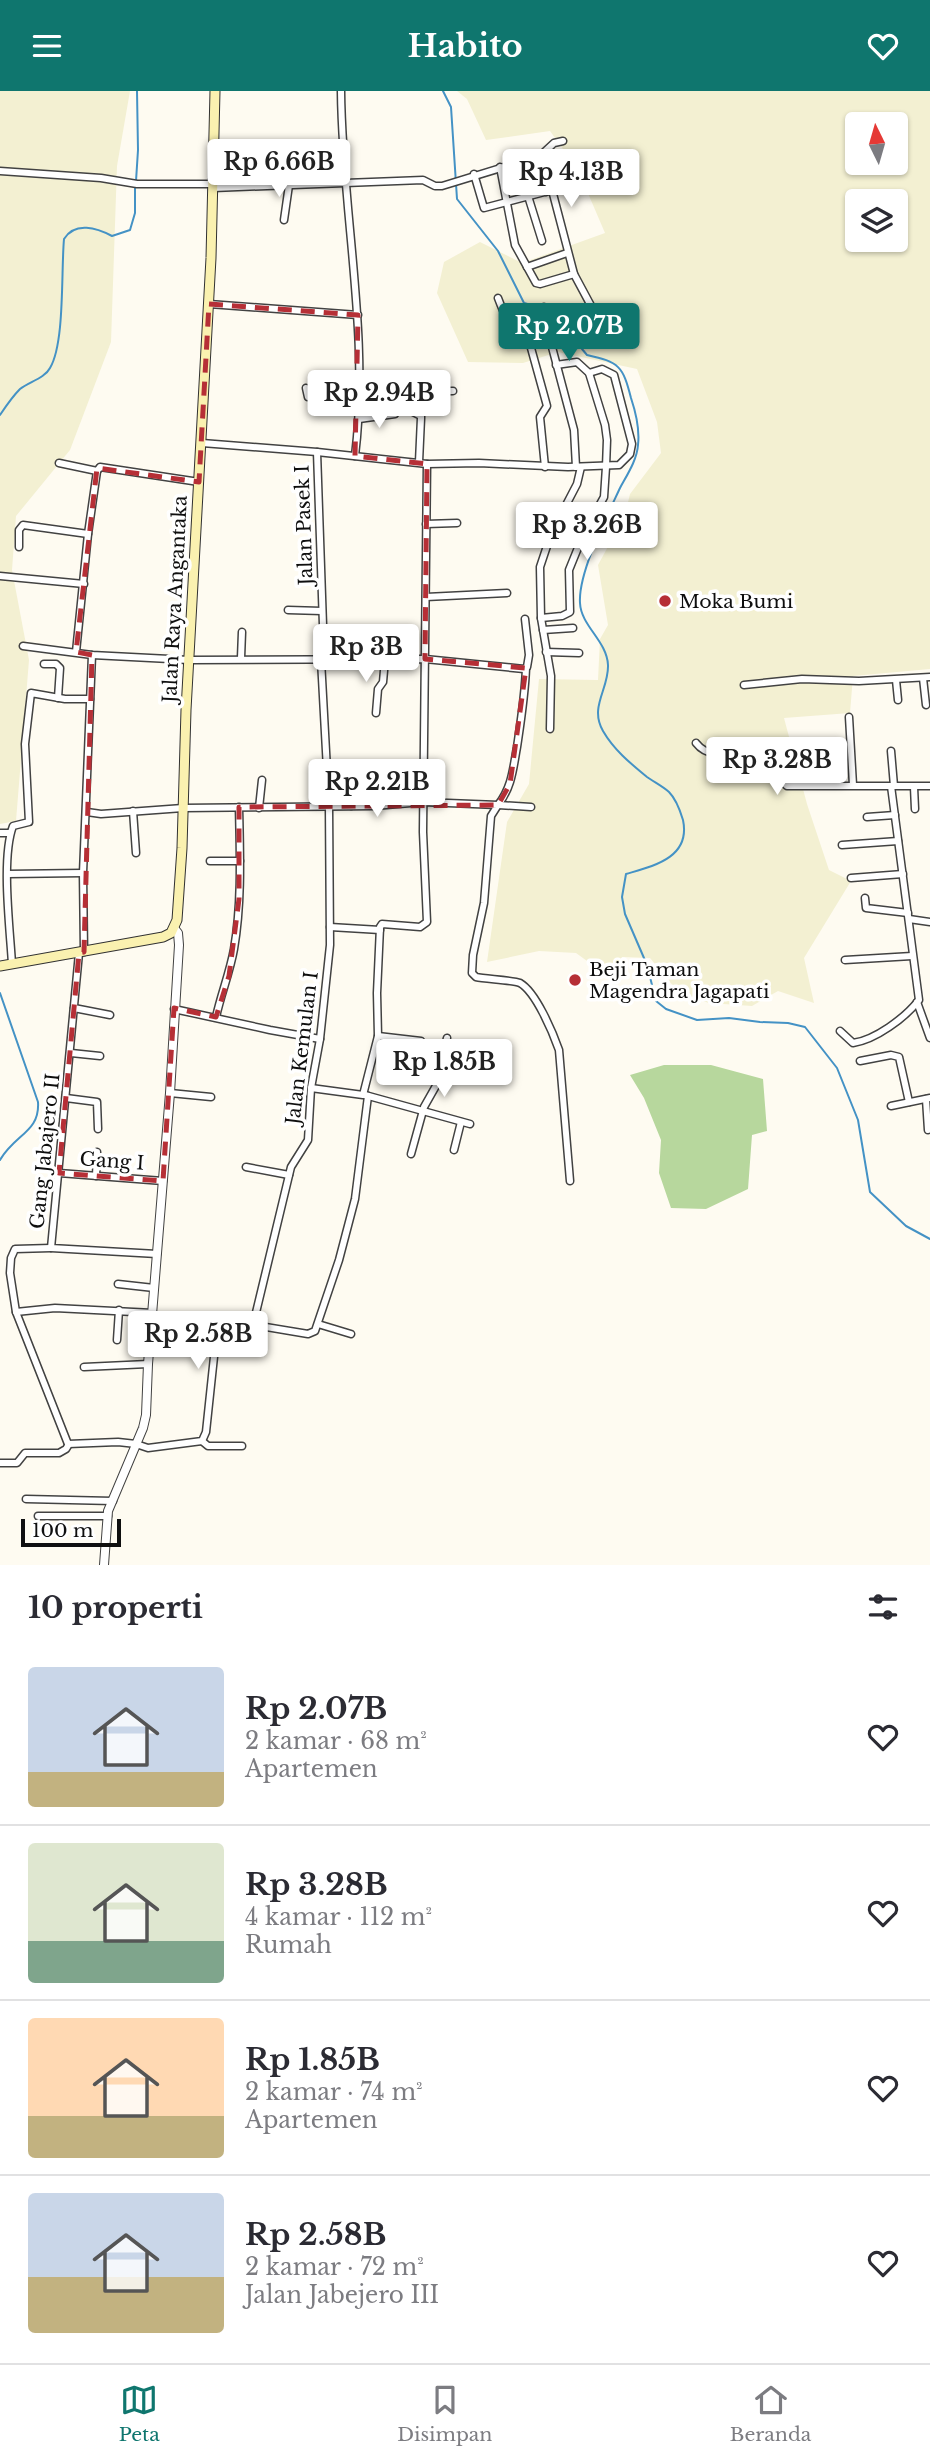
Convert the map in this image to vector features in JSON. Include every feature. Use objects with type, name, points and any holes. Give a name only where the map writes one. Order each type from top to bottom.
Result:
[{"type":"main road","name":"Jalan Raya Angantaka","points":[[174,928],[177,920],[202,443],[215,91]]},
{"type":"main road","points":[[0,966],[12,959],[81,952],[163,937],[174,928]]},
{"type":"street","points":[[341,91],[344,183],[358,314],[359,419],[355,456]]},
{"type":"street","points":[[0,171],[101,178],[137,184],[289,185],[423,180],[435,186],[459,183],[474,174],[540,156],[554,143],[563,141]]},
{"type":"street","points":[[526,159],[546,191]]},
{"type":"street","points":[[500,167],[515,245],[537,284],[574,274]]},
{"type":"street","points":[[474,174],[484,208],[546,191],[553,192],[574,274],[604,330]]},
{"type":"street","points":[[284,220],[289,185]]},
{"type":"street","points":[[528,196],[542,241]]},
{"type":"street","points":[[527,267],[568,253]]},
{"type":"street","points":[[498,298],[505,318],[513,328],[526,333],[548,332]]},
{"type":"street","points":[[208,304],[358,314]]},
{"type":"street","points":[[544,307],[574,430],[572,467],[577,484],[550,537],[540,566],[542,630],[551,676],[550,729]]},
{"type":"street","points":[[531,348],[547,406],[540,417],[545,467]]},
{"type":"street","points":[[541,618],[562,616],[570,612],[569,569],[584,533],[604,497],[606,467],[607,438],[589,373],[579,362],[556,365]]},
{"type":"street","points":[[202,443],[427,464],[606,467],[624,463],[632,444],[614,375],[602,369],[589,373]]},
{"type":"street","points":[[412,380],[410,410],[421,416],[419,462]]},
{"type":"street","points":[[306,388],[307,396],[313,398],[359,401]]},
{"type":"street","points":[[411,392],[453,391]]},
{"type":"street","points":[[359,419],[395,414]]},
{"type":"street","name":"Jalan Pasek I","points":[[317,452],[321,660],[329,806]]},
{"type":"street","points":[[60,463],[97,471]]},
{"type":"street","points":[[202,1441],[206,1432],[216,1322],[221,1319],[312,1334],[315,1331],[339,1260],[355,1199],[365,1095],[378,1036],[380,930],[382,925],[420,927],[427,922],[423,802],[427,464]]},
{"type":"street","points":[[76,652],[97,471],[100,467],[199,482]]},
{"type":"street","points":[[426,524],[457,523]]},
{"type":"street","points":[[19,547],[19,530],[23,525],[88,534]]},
{"type":"street","points":[[0,576],[84,584]]},
{"type":"street","points":[[426,597],[507,593]]},
{"type":"street","points":[[288,610],[322,611]]},
{"type":"street","points":[[525,619],[529,655],[525,696],[510,784],[491,816],[484,903],[473,955],[472,974],[476,977],[521,984],[535,1000],[553,1034],[559,1050],[570,1181]]},
{"type":"street","points":[[542,630],[573,628]]},
{"type":"street","points":[[241,658],[242,632]]},
{"type":"street","points":[[23,646],[92,655],[189,660],[425,659],[526,668]]},
{"type":"street","points":[[545,652],[579,653]]},
{"type":"street","name":"Gang Jabajero II","points":[[92,655],[81,952],[51,1248],[157,1254]]},
{"type":"street","points":[[376,713],[385,659]]},
{"type":"street","points":[[44,664],[56,664],[60,668],[58,698]]},
{"type":"street","points":[[744,685],[802,679],[926,678],[926,705]]},
{"type":"street","points":[[896,680],[898,700]]},
{"type":"street","points":[[12,959],[8,874],[10,833],[15,824],[29,822],[25,744],[31,693],[58,698],[90,699]]},
{"type":"street","points":[[849,717],[853,785]]},
{"type":"street","points":[[696,743],[705,751],[718,753],[764,752],[771,771],[787,786],[930,786]]},
{"type":"street","points":[[891,751],[895,815],[917,1002],[930,1038]]},
{"type":"street","points":[[351,806],[352,773]]},
{"type":"street","points":[[259,808],[262,780]]},
{"type":"street","points":[[914,787],[915,809]]},
{"type":"street","points":[[87,812],[183,807],[259,808],[423,802],[531,807]]},
{"type":"street","name":"Jalan Kemulan I","points":[[253,1325],[289,1175],[308,1139],[311,1088],[320,1038],[330,945],[329,806]]},
{"type":"street","points":[[216,1017],[234,948],[240,861],[239,807]]},
{"type":"street","points":[[133,811],[136,853]]},
{"type":"street","points":[[867,817],[895,815]]},
{"type":"street","points":[[0,833],[10,833]]},
{"type":"street","points":[[842,845],[898,841]]},
{"type":"street","points":[[210,861],[240,861]]},
{"type":"street","points":[[8,874],[83,873]]},
{"type":"street","points":[[851,878],[903,874]]},
{"type":"street","points":[[864,898],[866,908],[930,922]]},
{"type":"street","points":[[330,927],[380,930]]},
{"type":"street","points":[[104,1565],[108,1516],[146,1415],[178,1009],[179,945],[178,933],[174,928]]},
{"type":"street","points":[[845,960],[912,956]]},
{"type":"street","points":[[840,1031],[853,1044],[893,1025],[917,1002]]},
{"type":"street","points":[[74,1008],[110,1015]]},
{"type":"street","points":[[178,1009],[270,1030],[320,1038]]},
{"type":"street","points":[[378,1036],[421,1041]]},
{"type":"street","points":[[411,1154],[422,1112],[437,1084],[447,1038]]},
{"type":"street","points":[[71,1053],[100,1056]]},
{"type":"street","points":[[860,1061],[891,1055],[900,1057],[909,1102]]},
{"type":"street","points":[[311,1088],[365,1095],[470,1124]]},
{"type":"street","points":[[170,1093],[211,1097]]},
{"type":"street","points":[[66,1098],[97,1102],[98,1129]]},
{"type":"street","points":[[891,1106],[928,1099],[928,1130]]},
{"type":"street","points":[[454,1150],[461,1122]]},
{"type":"street","points":[[96,1176],[97,1153]]},
{"type":"street","points":[[246,1167],[289,1175]]},
{"type":"street","name":"Gang I","points":[[59,1173],[163,1181]]},
{"type":"street","points":[[51,1248],[16,1248],[13,1251],[10,1273],[16,1312],[69,1444]]},
{"type":"street","points":[[118,1284],[154,1288]]},
{"type":"street","points":[[16,1312],[55,1308],[153,1313]]},
{"type":"street","points":[[117,1339],[119,1310]]},
{"type":"street","points":[[318,1324],[351,1334]]},
{"type":"street","points":[[85,1367],[148,1364]]},
{"type":"street","points":[[69,1444],[118,1442],[148,1448],[202,1441],[208,1446],[242,1446]]},
{"type":"street","points":[[0,1463],[17,1463],[25,1453],[59,1453],[69,1444]]},
{"type":"street","points":[[26,1499],[113,1501]]},
{"type":"street","points":[[38,1515],[108,1516]]},
{"type":"highlighted area","points":[[209,304],[358,315],[355,456],[427,464],[425,659],[526,668],[510,784],[498,805],[239,807],[239,899],[229,976],[216,1017],[174,1008],[163,1181],[59,1173],[79,953],[84,952],[92,655],[76,652],[97,468],[199,482]]},
{"type":"shaded area","points":[[0,91],[130,91],[117,166],[111,342],[70,450],[16,516],[12,570],[29,660],[16,821],[0,824]]},
{"type":"shaded area","points":[[457,91],[930,91],[930,669],[853,676],[850,713],[784,718],[807,804],[829,870],[851,881],[804,958],[814,1003],[778,991],[752,1006],[709,1003],[679,993],[650,958],[622,957],[616,982],[576,953],[539,951],[487,962],[507,822],[529,784],[539,679],[598,680],[600,639],[608,625],[598,565],[625,515],[630,494],[661,453],[657,422],[637,369],[558,352],[523,363],[468,362],[437,293],[444,262],[480,242],[522,263],[605,233],[578,170],[550,131],[486,140],[467,99]]},
{"type":"green space","points":[[664,1065],[711,1065],[763,1079],[767,1131],[752,1135],[748,1189],[706,1209],[671,1208],[659,1173],[661,1140],[644,1098],[630,1075]]},
{"type":"waterway","points":[[136,181],[137,91]]},
{"type":"waterway","points":[[443,91],[451,107],[457,199],[498,251],[524,303],[542,308]]},
{"type":"waterway","points":[[0,415],[20,389],[48,371],[55,357],[60,325],[64,239],[69,233],[80,228],[93,229],[112,236],[130,230],[135,213],[135,186]]},
{"type":"waterway","points":[[547,309],[564,309],[570,312],[582,349],[587,355],[606,360],[618,367],[625,379],[637,421],[636,456],[594,545],[584,576],[580,603],[585,619],[607,656],[607,674],[598,714],[603,731],[629,761],[669,792],[676,801],[683,820],[684,833],[676,852],[647,868],[626,874],[622,897],[625,914],[647,965],[656,1001],[666,1009],[697,1020],[729,1018],[805,1027],[837,1068],[858,1120],[870,1192],[906,1226],[930,1239]]},
{"type":"waterway","points":[[0,993],[38,1102],[38,1112],[31,1127],[0,1160]]},
{"type":"place","name":"Moka Bumi","points":[[665,601]]},
{"type":"place","name":"Beji Taman Magendra Jagapati","points":[[575,980]]}]
